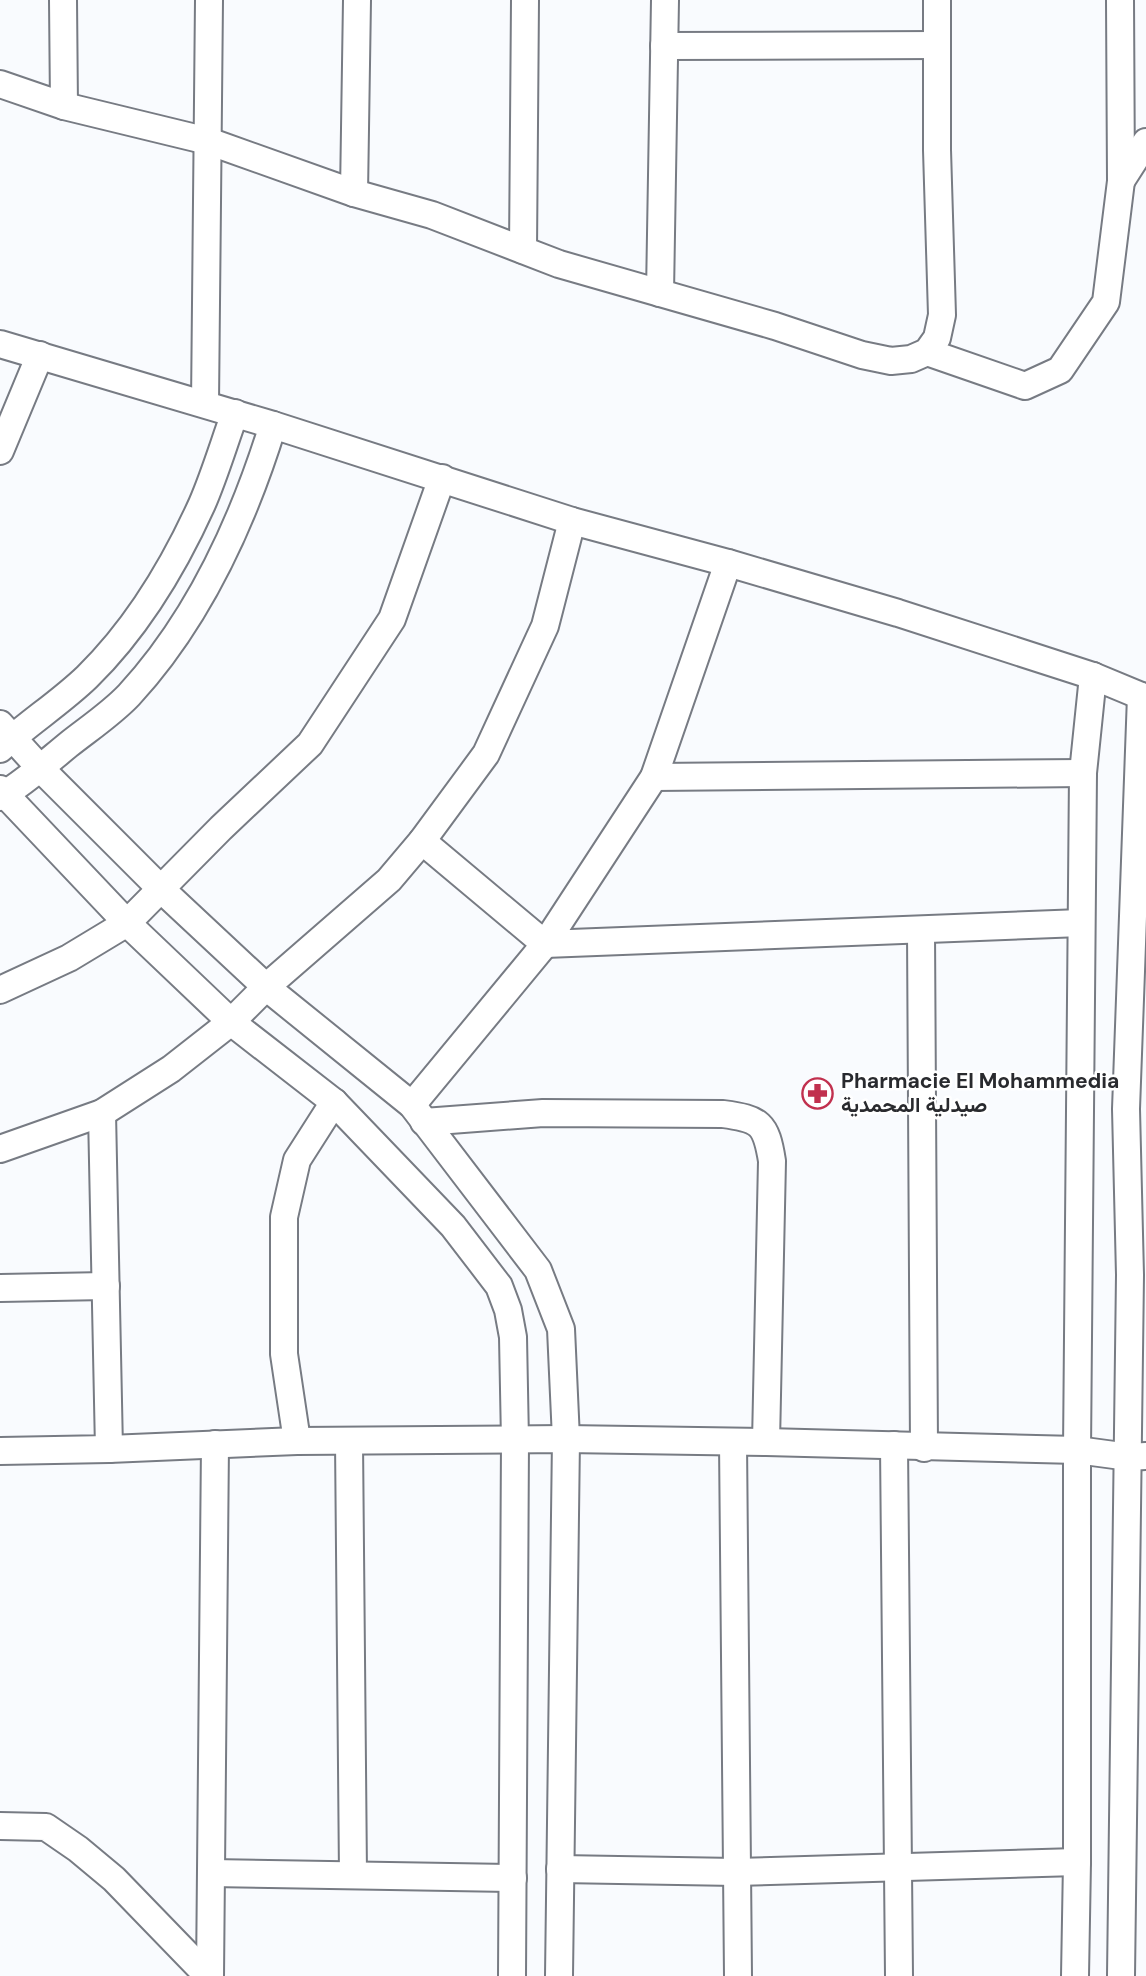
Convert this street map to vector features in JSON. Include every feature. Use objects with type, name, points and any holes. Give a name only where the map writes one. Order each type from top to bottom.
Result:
[{"type":"street","points":[[63,0],[64,106]]},
{"type":"street","points":[[205,404],[209,0]]},
{"type":"street","points":[[354,193],[357,0]]},
{"type":"street","points":[[523,250],[525,0]]},
{"type":"street","points":[[660,293],[665,0]]},
{"type":"street","points":[[0,84],[64,106],[208,141],[354,193],[432,215],[559,264],[775,326],[862,355],[891,360],[911,359],[928,352],[937,338],[942,315],[937,150],[937,0]]},
{"type":"street","points":[[928,352],[1025,386],[1060,370],[1106,302],[1121,181],[1120,0]]},
{"type":"street","points":[[664,46],[937,45]]},
{"type":"street","points":[[1121,181],[1146,142]]},
{"type":"street","points":[[0,344],[235,413],[572,522],[728,562],[898,613],[1093,676],[1143,697],[1136,1107],[1138,1275],[1135,1864],[1121,1976]]},
{"type":"street","points":[[0,452],[40,355]]},
{"type":"street","points":[[235,413],[203,502],[174,560],[142,610],[111,652],[85,678],[4,737],[40,768],[162,890],[266,987],[418,1114],[538,1270],[561,1329],[566,1440],[559,1976]]},
{"type":"street","points":[[273,425],[255,483],[216,569],[187,622],[128,696],[40,768],[2,794],[127,923],[231,1022],[334,1102],[453,1226],[499,1286],[508,1310],[513,1337],[515,1441],[512,1976]]},
{"type":"street","points":[[0,990],[69,958],[127,923],[221,828],[310,744],[392,619],[442,478]]},
{"type":"street","points":[[0,1149],[102,1113],[171,1069],[231,1022],[266,987],[389,880],[422,841],[486,754],[545,626],[572,522]]},
{"type":"street","points":[[418,1114],[545,944],[654,777],[728,562]]},
{"type":"street","points":[[1075,1976],[1083,773],[1093,676]]},
{"type":"street","points":[[654,777],[1083,773]]},
{"type":"street","points":[[422,841],[545,944],[1081,923]]},
{"type":"street","points":[[921,931],[924,1448]]},
{"type":"street","points":[[297,1441],[284,1354],[284,1217],[297,1160],[334,1102]]},
{"type":"street","points":[[102,1113],[109,1448]]},
{"type":"street","points":[[418,1114],[723,1114],[749,1117],[762,1128],[769,1143],[772,1161],[766,1442]]},
{"type":"street","points":[[471,1248],[500,1221]]},
{"type":"street","points":[[0,1288],[106,1286]]},
{"type":"street","points":[[0,1451],[297,1441],[566,1440],[1077,1450],[1137,1457]]},
{"type":"street","points":[[349,1441],[352,1875]]},
{"type":"street","points":[[733,1442],[738,1976]]},
{"type":"street","points":[[209,1976],[215,1444]]},
{"type":"street","points":[[894,1445],[899,1976]]},
{"type":"street","points":[[0,1826],[46,1827],[78,1849],[114,1879],[209,1976]]},
{"type":"street","points":[[560,1869],[736,1872],[1077,1862]]},
{"type":"street","points":[[211,1873],[513,1878]]},
{"type":"place","name":"Pharmacie El Mohammedia صيدلية المحمدية","points":[[818,1093]]}]
